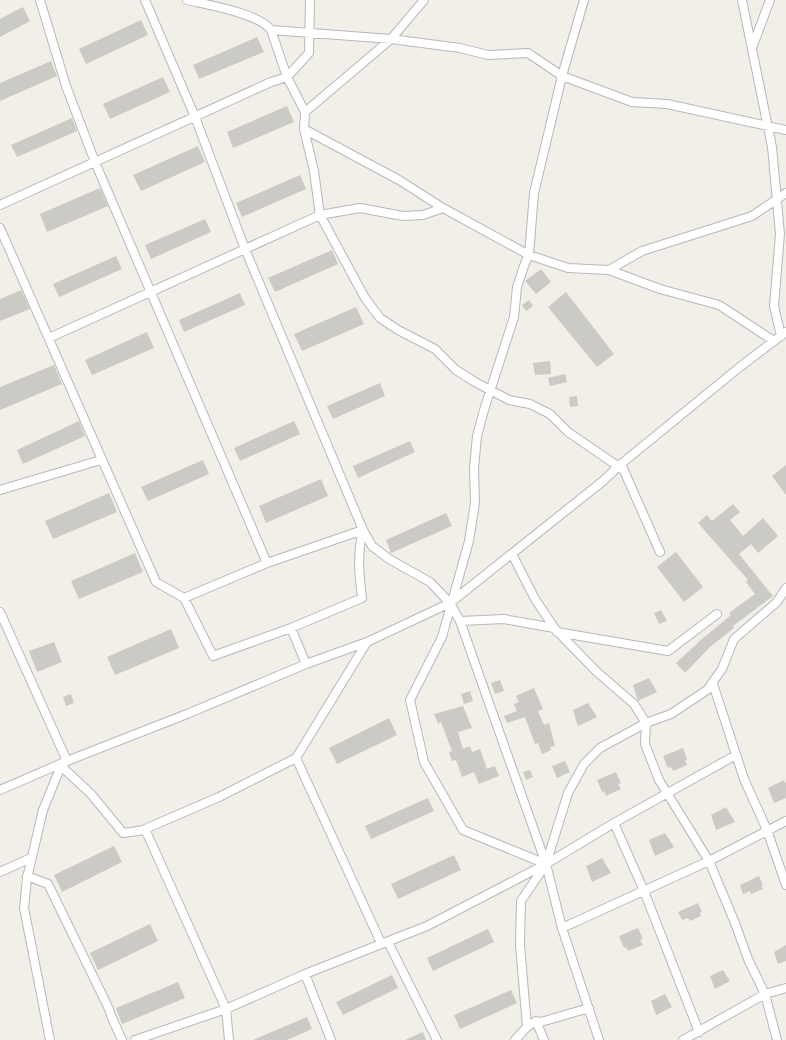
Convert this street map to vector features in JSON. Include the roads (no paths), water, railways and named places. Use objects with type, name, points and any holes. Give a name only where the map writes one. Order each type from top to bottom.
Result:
[{"type":"street","points":[[40,0],[66,86],[95,162],[267,563]]},
{"type":"street","points":[[145,0],[195,117],[245,249],[363,530],[372,546],[389,558],[430,582],[450,602],[460,620],[546,864],[562,928],[599,1040]]},
{"type":"street","points":[[187,0],[249,16],[267,25],[271,30],[287,77],[305,112],[304,129],[314,170],[320,215],[365,298],[380,318],[398,330],[435,349],[456,370],[491,390],[510,400],[530,404],[550,414],[568,432],[620,467],[660,552]]},
{"type":"street","points":[[0,205],[287,77],[309,53],[310,0]]},
{"type":"street","points":[[305,112],[391,38],[424,0]]},
{"type":"street","points":[[546,864],[463,830],[424,762],[410,700],[442,636],[450,602],[469,541],[475,503],[474,468],[477,436],[514,317],[517,287],[529,255],[534,193],[562,76],[584,0]]},
{"type":"street","points":[[0,790],[306,664],[367,642],[450,602],[603,481],[784,334],[774,306],[780,234],[769,127],[742,0]]},
{"type":"street","points":[[752,48],[770,0]]},
{"type":"street","points":[[271,30],[391,38],[460,48],[488,54],[528,53],[562,76],[632,102],[667,104],[786,130]]},
{"type":"street","points":[[304,129],[399,180],[443,208],[529,255],[568,268],[609,270],[660,289],[719,305],[774,341]]},
{"type":"street","points":[[609,270],[642,251],[752,216],[786,193]]},
{"type":"street","points":[[49,338],[320,215],[360,208],[403,216],[422,215],[443,208]]},
{"type":"street","points":[[0,228],[156,582],[184,598],[213,656],[291,628],[362,598],[357,562],[363,530]]},
{"type":"street","points":[[0,490],[101,460]]},
{"type":"street","points":[[184,598],[267,563],[363,530]]},
{"type":"street","points":[[512,554],[535,599],[557,632],[668,651],[717,614]]},
{"type":"street","points":[[527,1027],[520,945],[521,901],[546,864],[568,793],[584,764],[600,748],[646,723],[671,714],[713,684],[722,669],[734,639],[777,602],[786,588]]},
{"type":"street","points":[[0,612],[64,764],[123,833],[145,830],[219,797],[296,758],[367,642]]},
{"type":"street","points":[[460,620],[504,619],[554,628],[597,672],[634,704],[646,723],[645,744],[659,780],[709,861],[736,923],[748,959],[765,994],[777,1040]]},
{"type":"street","points":[[291,628],[306,664]]},
{"type":"street","points":[[713,684],[744,779],[767,830],[786,885]]},
{"type":"street","points":[[135,1040],[226,1009],[305,974],[427,926],[546,864],[614,823],[736,755]]},
{"type":"street","points":[[296,758],[385,943],[437,1040]]},
{"type":"street","points":[[50,1040],[24,908],[27,876],[43,810],[64,764]]},
{"type":"street","points":[[562,928],[709,861],[786,820]]},
{"type":"street","points":[[614,823],[644,891],[699,1032]]},
{"type":"street","points":[[145,830],[226,1009],[229,1040]]},
{"type":"street","points":[[0,872],[31,858]]},
{"type":"street","points":[[27,876],[48,884],[109,1009],[122,1040]]},
{"type":"street","points":[[305,974],[331,1040]]},
{"type":"street","points":[[683,1040],[765,994],[786,988]]},
{"type":"street","points":[[515,1040],[527,1027],[536,1021],[541,1022],[589,1008]]},
{"type":"street","points":[[536,1021],[544,1040]]}]
